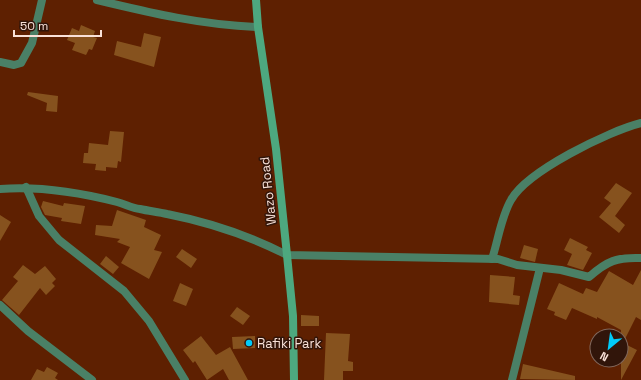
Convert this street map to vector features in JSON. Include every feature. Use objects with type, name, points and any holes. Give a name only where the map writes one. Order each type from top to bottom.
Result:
[{"type":"main road","name":"Wazo Road","points":[[256,0],[258,28],[276,149],[287,255],[293,316],[294,380]]},
{"type":"street","points":[[0,62],[14,65],[21,63],[32,43],[42,0]]},
{"type":"street","points":[[97,0],[186,21],[258,28]]},
{"type":"street","points":[[492,259],[511,200],[525,184],[547,167],[606,136],[626,127],[641,123]]},
{"type":"street","points":[[26,187],[39,216],[59,240],[124,291],[149,321],[185,380]]},
{"type":"street","points":[[0,189],[26,187],[56,189],[210,224],[263,243],[287,255],[492,259],[589,276],[610,261],[626,258],[641,258]]},
{"type":"street","points":[[512,380],[540,268]]},
{"type":"street","points":[[0,305],[28,331],[92,380]]},
{"type":"building","points":[[81,25],[95,31],[93,37],[97,38],[92,50],[89,49],[86,55],[72,50],[75,43],[67,40],[72,28],[79,31]]},
{"type":"building","points":[[144,33],[161,37],[154,67],[114,55],[117,41],[141,47]]},
{"type":"building","points":[[28,92],[58,96],[57,112],[46,111],[47,103],[27,95]]},
{"type":"building","points":[[110,131],[124,132],[121,162],[118,161],[117,168],[106,167],[106,171],[95,170],[96,164],[83,163],[84,153],[88,153],[89,143],[108,145]]},
{"type":"building","points":[[616,183],[632,193],[615,216],[625,225],[619,233],[599,217],[611,203],[604,198]]},
{"type":"building","points":[[43,201],[63,206],[64,203],[85,206],[81,224],[61,221],[62,218],[45,215],[41,207]]},
{"type":"building","points":[[117,210],[146,220],[144,227],[161,235],[154,250],[162,252],[149,279],[121,263],[130,247],[117,242],[120,239],[95,235],[96,225],[112,226]]},
{"type":"building","points":[[0,215],[11,222],[0,241]]},
{"type":"building","points":[[570,238],[588,247],[586,250],[592,253],[583,270],[567,265],[572,254],[564,250]]},
{"type":"building","points":[[524,245],[538,249],[535,262],[520,258]]},
{"type":"building","points":[[182,249],[197,259],[191,268],[176,257]]},
{"type":"building","points":[[106,256],[119,267],[113,274],[100,264]]},
{"type":"building","points":[[23,265],[35,274],[45,266],[56,279],[52,283],[55,286],[46,295],[40,288],[19,315],[2,300],[18,281],[13,277]]},
{"type":"building","points":[[641,270],[641,320],[636,317],[629,331],[629,328],[617,328],[597,317],[597,319],[572,308],[566,320],[554,315],[555,312],[547,309],[559,283],[583,294],[586,288],[597,292],[609,271],[633,285]]},
{"type":"building","points":[[490,275],[515,277],[513,295],[520,296],[519,305],[489,302]]},
{"type":"building","points":[[180,283],[193,289],[186,306],[173,301]]},
{"type":"building","points":[[237,307],[250,316],[243,325],[230,316]]},
{"type":"building","points":[[301,315],[319,316],[319,326],[301,326]]},
{"type":"building","points":[[326,333],[350,334],[348,361],[353,362],[353,371],[343,371],[343,380],[324,380]]},
{"type":"building","points":[[201,336],[216,355],[230,347],[248,380],[229,380],[223,369],[207,380],[195,361],[193,363],[183,350]]},
{"type":"building","points":[[255,336],[255,348],[233,349],[232,337]]},
{"type":"building","points":[[629,346],[637,350],[629,365]]},
{"type":"building","points":[[523,364],[575,376],[575,380],[520,379]]},
{"type":"building","points":[[47,367],[58,373],[55,378],[58,380],[31,380],[37,369],[44,372]]},
{"type":"building","points":[[621,368],[627,368],[621,380]]},
{"type":"place","name":"Rafiki Park","points":[[249,343]]}]
